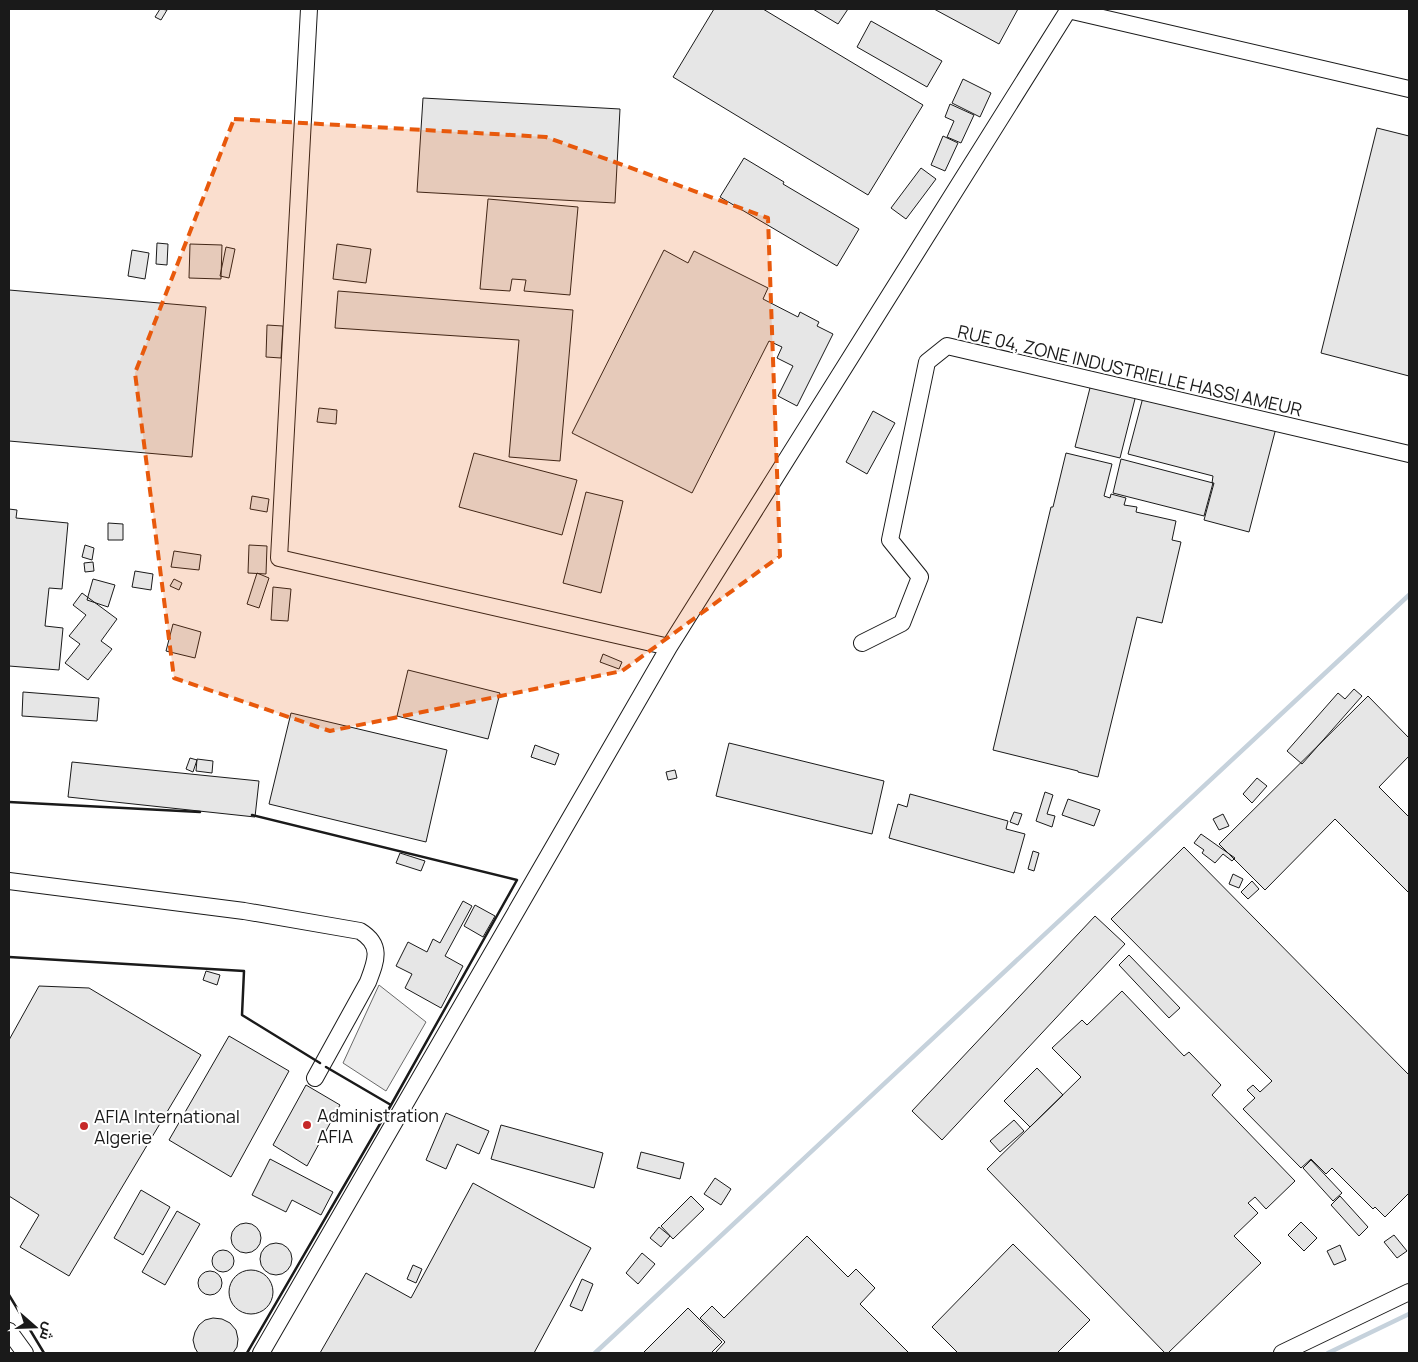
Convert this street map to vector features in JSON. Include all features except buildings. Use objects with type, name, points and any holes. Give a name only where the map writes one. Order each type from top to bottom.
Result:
[{"type":"street","points":[[309,9],[279,558],[669,647]]},
{"type":"street","points":[[260,1353],[669,647],[1068,10],[1409,89]]},
{"type":"street","name":"RUE 04, ZONE INDUSTRIELLE HASSI AMEUR","points":[[862,643],[902,623],[920,577],[890,540],[927,362],[947,346],[1409,454]]},
{"type":"street","points":[[9,881],[244,911],[360,931],[370,937],[376,950],[374,966],[368,982],[315,1078]]},
{"type":"street","points":[[1282,1353],[1409,1292]]},
{"type":"street","points":[[9,1331],[25,1353]]},
{"type":"highlighted area","points":[[234,119],[546,137],[768,218],[780,556],[622,671],[330,731],[174,678],[135,373]]},
{"type":"shaded area","points":[[379,985],[426,1022],[386,1091],[343,1063]]},
{"type":"waterway","points":[[595,1353],[1409,595]]},
{"type":"waterway","points":[[1328,1353],[1409,1314]]},
{"type":"wall","points":[[9,802],[200,812]]},
{"type":"wall","points":[[247,1353],[391,1105],[517,880],[252,815]]},
{"type":"wall","points":[[9,957],[244,971],[242,1015],[320,1063]]},
{"type":"wall","points":[[326,1067],[391,1105]]},
{"type":"wall","points":[[9,1295],[44,1353]]},
{"type":"place","name":"Administration AFIA","points":[[307,1125]]},
{"type":"place","name":"AFIA International Algerie","points":[[84,1126]]}]
